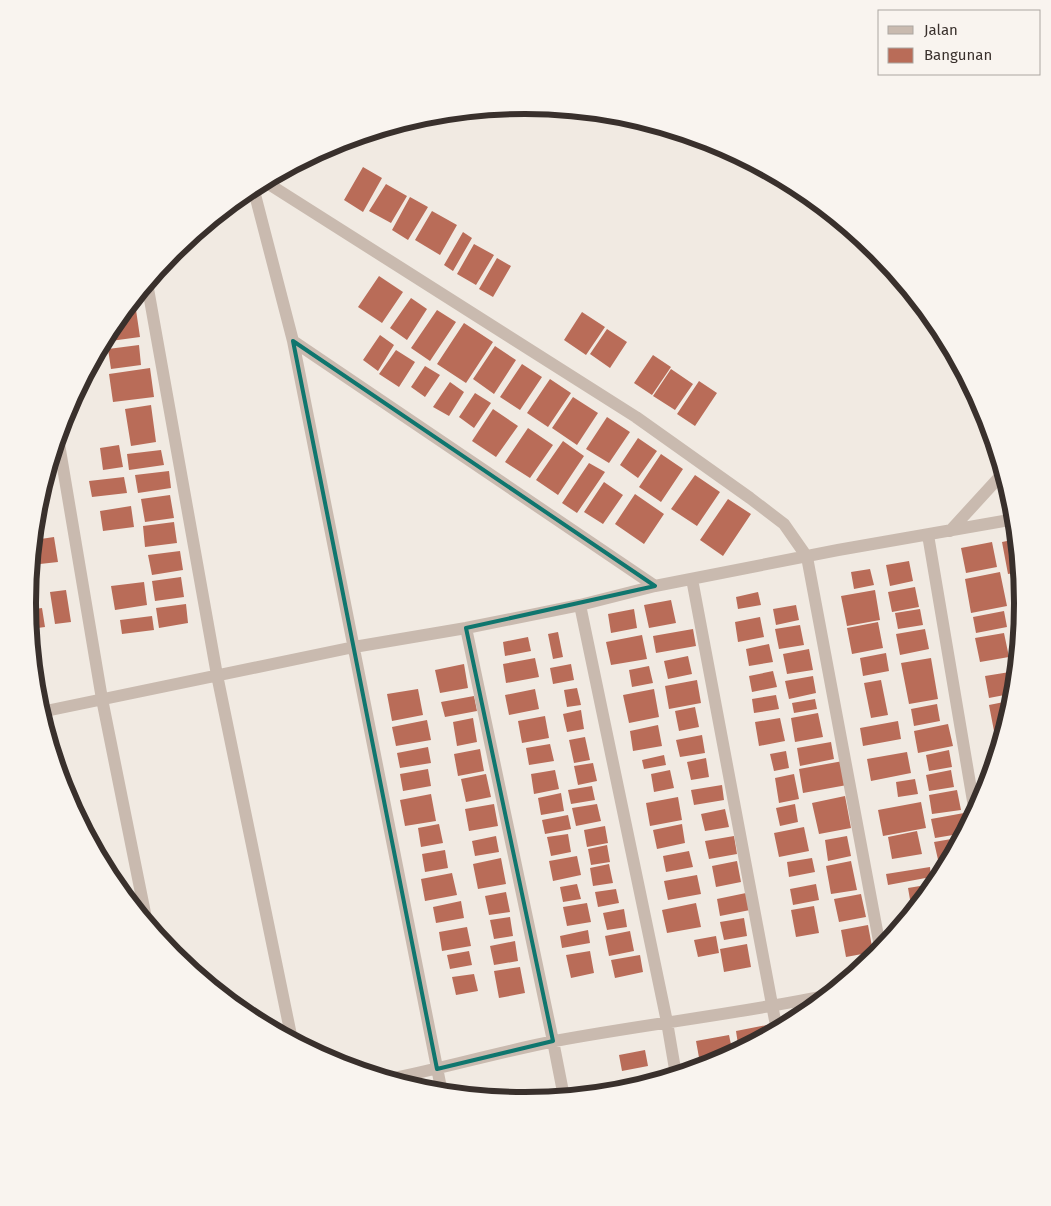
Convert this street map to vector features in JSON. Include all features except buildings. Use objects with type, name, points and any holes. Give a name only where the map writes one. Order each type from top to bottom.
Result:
[{"type":"street","points":[[271,185],[636,417],[784,524],[807,557],[878,942]]},
{"type":"street","points":[[255,195],[293,342],[440,1085]]},
{"type":"street","points":[[149,291],[217,675],[290,1032]]},
{"type":"street","points":[[293,342],[655,586]]},
{"type":"street","points":[[60,452],[102,698],[145,910]]},
{"type":"street","points":[[950,531],[998,478]]},
{"type":"street","points":[[49,710],[354,647],[466,628],[580,605],[655,586],[1007,520]]},
{"type":"street","points":[[928,534],[973,801]]},
{"type":"street","points":[[692,579],[775,1024]]},
{"type":"street","points":[[580,605],[667,1022],[675,1069]]},
{"type":"street","points":[[466,628],[563,1090]]},
{"type":"street","points":[[401,1076],[553,1042],[667,1022],[772,1007],[813,998]]},
{"type":"highlighted area","points":[[293,341],[655,586],[466,628],[553,1041],[437,1069]]}]
